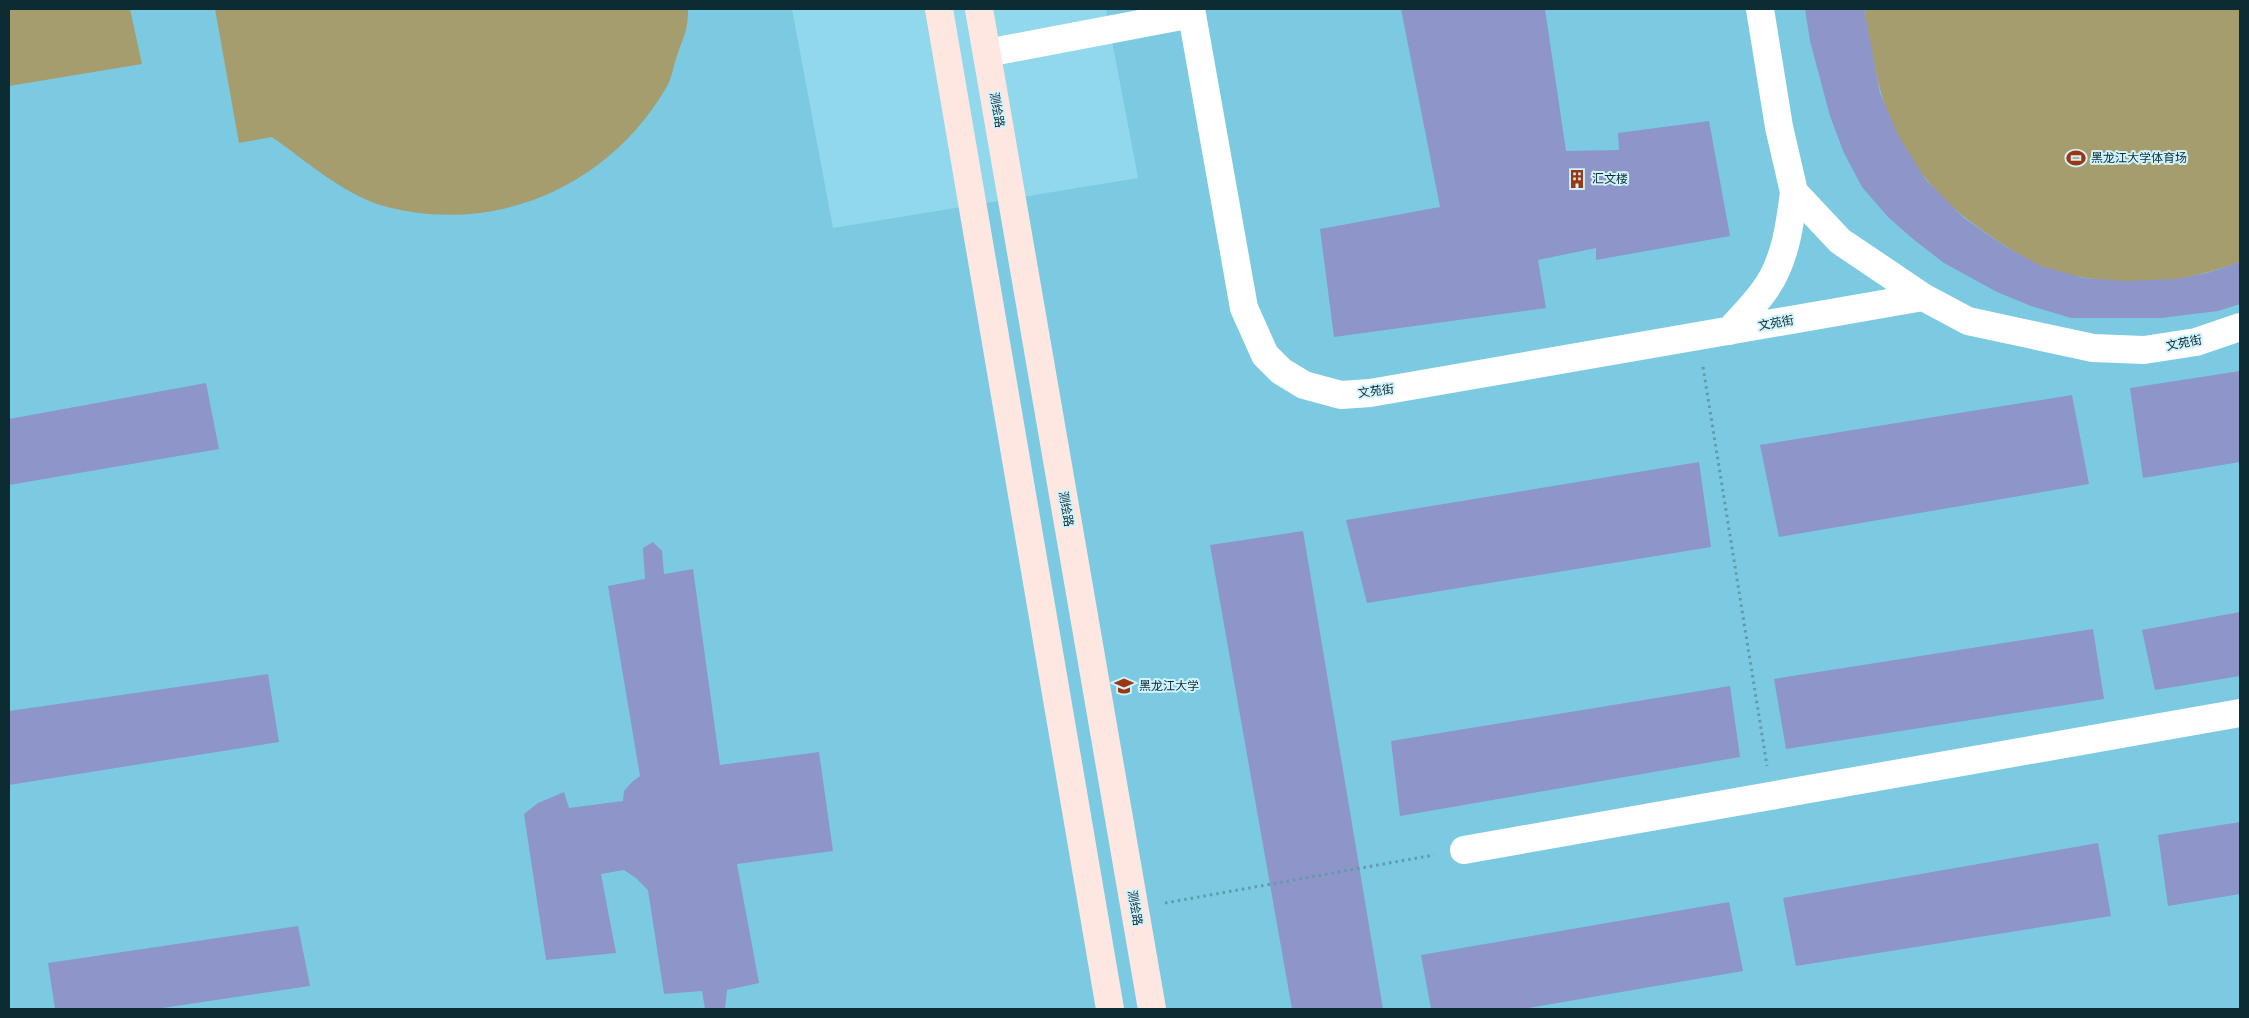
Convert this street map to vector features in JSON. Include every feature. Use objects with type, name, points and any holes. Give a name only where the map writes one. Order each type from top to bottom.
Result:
[{"type":"main road","points":[[939,9],[1110,1009]]},
{"type":"main road","name":"测绘路","points":[[979,9],[1152,1009]]},
{"type":"street","points":[[1729,331],[1765,290],[1777,268],[1790,224],[1794,192],[1778,128],[1760,9]]},
{"type":"street","points":[[988,53],[1192,12]]},
{"type":"street","name":"文苑街","points":[[1192,12],[1244,308],[1264,355],[1281,371],[1304,385],[1341,395],[1370,393],[1923,298],[1968,321],[2093,348],[2144,350],[2196,342],[2240,327]]},
{"type":"street","points":[[1794,192],[1840,241],[1923,298]]},
{"type":"street","points":[[1464,850],[2240,714]]},
{"type":"path","points":[[1698,336],[1771,796]]},
{"type":"path","points":[[1135,908],[1464,850]]},
{"type":"shaded area","name":"黑龙江大学","points":[[9,9],[792,9],[833,228],[1138,178],[1106,9],[2240,9],[2240,1009],[9,1009]]},
{"type":"shaded area","points":[[9,9],[130,9],[142,64],[9,86]]},
{"type":"shaded area","points":[[215,9],[688,9],[685,33],[668,84],[643,122],[615,151],[583,175],[549,194],[512,207],[472,214],[432,214],[391,208],[359,196],[329,178],[272,137],[239,143]]},
{"type":"shaded area","name":"黑龙江大学体育场","points":[[1864,9],[2240,9],[2240,262],[2178,279],[2163,281],[2107,280],[2053,271],[2000,243],[1964,217],[1938,193],[1926,180],[1897,136],[1881,93]]},
{"type":"building","name":"汇文楼","points":[[1401,9],[1545,9],[1566,151],[1619,150],[1618,133],[1709,121],[1730,236],[1596,260],[1596,248],[1538,260],[1546,308],[1334,337],[1320,229],[1440,207]]},
{"type":"building","points":[[1805,9],[1864,9],[1880,93],[1898,135],[1926,180],[1964,218],[2006,247],[2041,266],[2083,278],[2124,281],[2177,279],[2207,273],[2240,262],[2240,304],[2218,311],[2161,318],[2071,318],[2031,306],[1997,292],[1944,263],[1888,217],[1862,187],[1844,153],[1830,116],[1810,41]]},
{"type":"building","points":[[2240,371],[2240,462],[2143,478],[2130,388]]},
{"type":"building","points":[[206,383],[219,449],[9,485],[9,419]]},
{"type":"building","points":[[2072,395],[2089,484],[1779,537],[1760,445]]},
{"type":"building","points":[[1699,462],[1711,547],[1367,603],[1346,520]]},
{"type":"building","points":[[1303,531],[1383,1009],[1292,1009],[1210,545]]},
{"type":"building","points":[[653,542],[662,551],[664,574],[693,569],[720,765],[819,752],[833,851],[737,864],[759,983],[727,990],[725,1009],[705,1009],[702,991],[664,994],[648,890],[636,878],[624,870],[601,874],[616,953],[546,960],[524,814],[538,803],[564,792],[569,808],[623,801],[624,791],[640,776],[608,586],[645,579],[643,548]]},
{"type":"building","points":[[2240,612],[2240,676],[2155,690],[2142,630]]},
{"type":"building","points":[[2093,629],[2104,699],[1786,749],[1774,679]]},
{"type":"building","points":[[268,674],[279,742],[9,785],[9,711]]},
{"type":"building","points":[[1730,686],[1740,757],[1400,816],[1391,741]]},
{"type":"building","points":[[2240,822],[2240,894],[2168,906],[2158,835]]},
{"type":"building","points":[[2098,843],[2111,916],[1796,966],[1783,898]]},
{"type":"building","points":[[1729,902],[1743,971],[1523,1009],[1431,1009],[1421,955]]},
{"type":"building","points":[[298,926],[310,986],[156,1009],[55,1009],[48,963]]},
{"type":"place","name":"黑龙江大学体育场","points":[[2076,158]]},
{"type":"place","name":"汇文楼","points":[[1577,179]]},
{"type":"place","name":"黑龙江大学","points":[[1124,686]]}]
